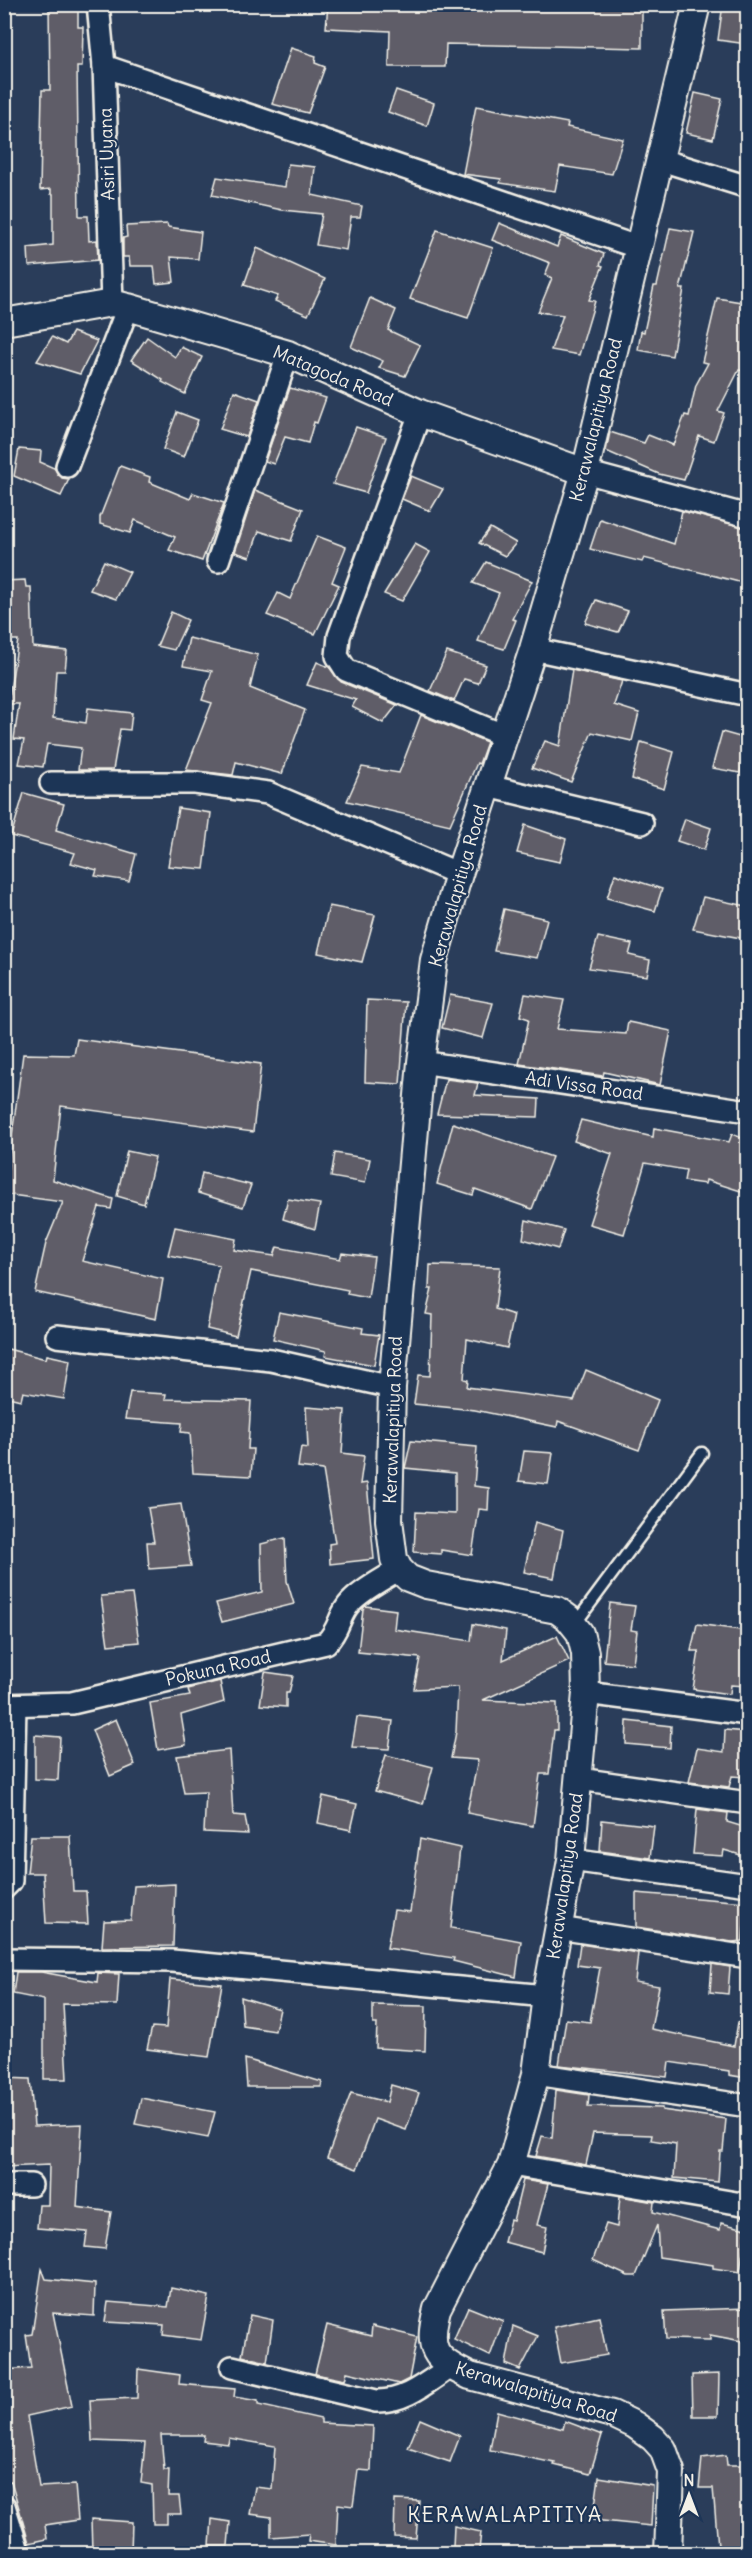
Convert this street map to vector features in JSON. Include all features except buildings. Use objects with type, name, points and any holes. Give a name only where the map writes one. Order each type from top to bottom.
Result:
[{"type":"street","name":"Asiri Uyana","points":[[98,4],[120,305]]},
{"type":"street","name":"Kerawalapitiya Road","points":[[399,1569],[392,1549],[389,1520],[392,1387],[421,1062],[434,960],[459,874],[533,649],[585,472],[658,159],[697,4]]},
{"type":"street","points":[[104,66],[637,247]]},
{"type":"street","points":[[658,159],[747,187]]},
{"type":"street","points":[[67,466],[120,305]]},
{"type":"street","name":"Matagoda Road","points":[[4,322],[120,305],[288,354],[420,413],[585,472]]},
{"type":"street","points":[[218,561],[288,354]]},
{"type":"street","points":[[420,413],[339,636],[337,656],[346,670],[505,736]]},
{"type":"street","points":[[585,472],[747,516]]},
{"type":"street","points":[[533,649],[747,695]]},
{"type":"street","points":[[51,783],[195,783],[268,793],[459,874]]},
{"type":"street","points":[[488,786],[642,823]]},
{"type":"street","name":"Adi Vissa Road","points":[[421,1062],[747,1111]]},
{"type":"street","points":[[57,1336],[271,1360],[392,1387]]},
{"type":"street","points":[[399,1569],[408,1578],[426,1585],[557,1610],[575,1624]]},
{"type":"street","name":"Pokuna Road","points":[[10,1705],[72,1703],[326,1643],[336,1632],[343,1612],[351,1602],[399,1569]]},
{"type":"street","name":"Kerawalapitiya Road","points":[[575,1624],[583,1642],[586,1693],[579,1779],[571,1860],[546,1996],[536,2074],[511,2165],[437,2309],[431,2334],[438,2356],[450,2367],[470,2376],[612,2414],[635,2424],[653,2438],[663,2449],[671,2471],[668,2553]]},
{"type":"street","points":[[586,1693],[747,1714]]},
{"type":"street","points":[[4,1888],[12,1881],[10,1705]]},
{"type":"street","points":[[579,1779],[747,1803]]},
{"type":"street","points":[[571,1860],[747,1885]]},
{"type":"street","points":[[558,1928],[747,1958]]},
{"type":"street","points":[[4,1959],[172,1961],[546,1996]]},
{"type":"street","points":[[536,2074],[747,2106]]},
{"type":"street","points":[[511,2165],[747,2205]]},
{"type":"street","points":[[4,2185],[31,2185]]},
{"type":"street","points":[[232,2367],[376,2401],[392,2401],[406,2396],[450,2367]]},
{"type":"street","points":[[4,2506],[19,2553]]},
{"type":"lane","points":[[575,1624],[702,1453]]},
{"type":"district","name":"KERAWALAPITIYA","points":[[505,2515]]}]
